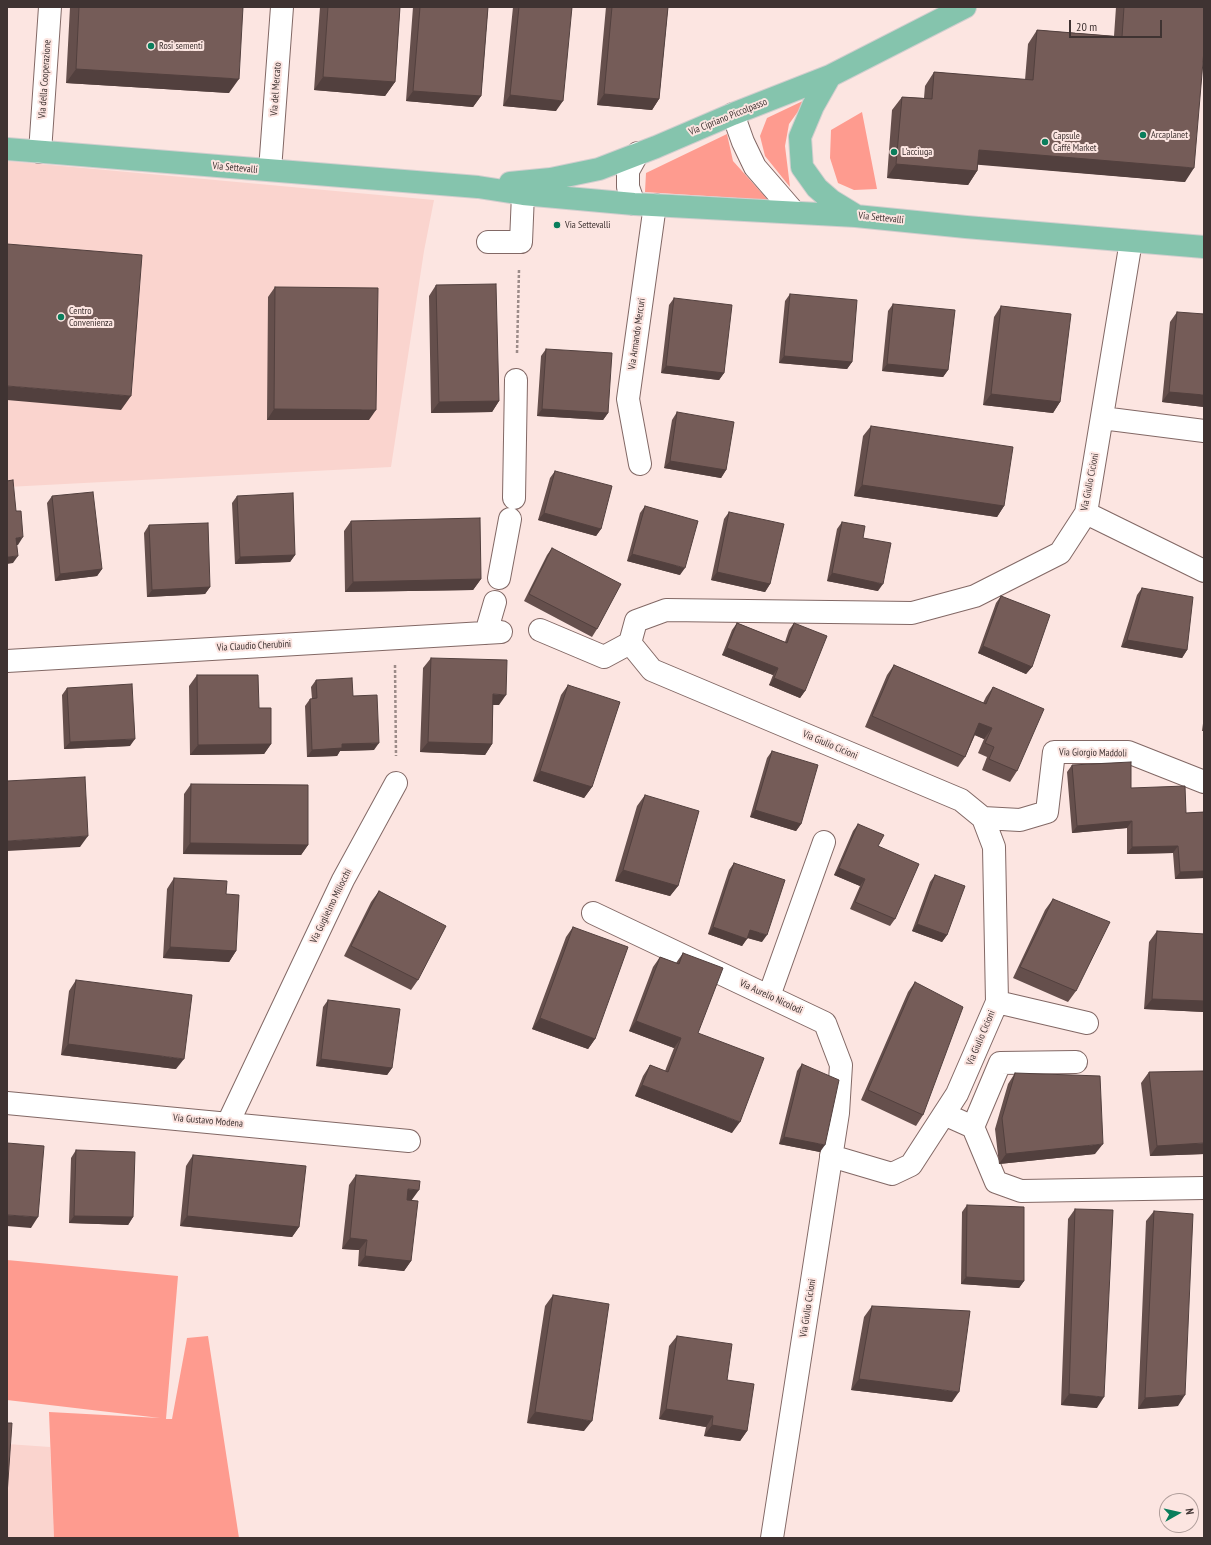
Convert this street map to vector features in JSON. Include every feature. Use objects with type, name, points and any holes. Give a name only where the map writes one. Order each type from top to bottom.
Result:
[{"type":"main road","name":"Via Cipriano Piccolpasso","points":[[478,187],[551,179],[599,169],[830,76],[965,7]]},
{"type":"main road","points":[[830,76],[813,106],[800,136],[802,167],[817,188],[832,201],[856,216]]},
{"type":"main road","name":"Via Settevalli","points":[[7,149],[478,187],[523,194],[645,204],[856,216],[1204,247]]},
{"type":"street","name":"Via della Cooperazione","points":[[40,152],[50,7]]},
{"type":"street","name":"Via del Mercato","points":[[270,170],[282,7]]},
{"type":"street","points":[[733,114],[742,142],[755,167],[794,212]]},
{"type":"street","points":[[638,153],[628,171],[628,187],[645,204]]},
{"type":"street","points":[[488,242],[521,242],[523,194]]},
{"type":"street","name":"Via Armando Mercuri","points":[[640,464],[628,399],[645,204]]},
{"type":"street","name":"Via Giulio Cicioni","points":[[772,1538],[831,1156],[892,1174],[912,1166],[957,1094],[997,1002],[994,847],[983,818],[961,800],[652,670],[630,643],[636,620],[666,610],[912,613],[975,596],[1060,553],[1086,512],[1131,240]]},
{"type":"street","points":[[514,498],[516,380]]},
{"type":"street","points":[[1102,418],[1204,431]]},
{"type":"street","points":[[1086,512],[1204,571]]},
{"type":"street","points":[[500,578],[510,520]]},
{"type":"street","name":"Via Claudio Cherubini","points":[[7,661],[494,633],[495,602]]},
{"type":"street","points":[[540,630],[604,657],[630,643]]},
{"type":"street","name":"Via Giorgio Maddoli","points":[[983,818],[1020,820],[1047,812],[1054,752],[1128,752],[1204,782]]},
{"type":"street","name":"Via Guglielmo Miliocchi","points":[[228,1123],[343,880],[396,783]]},
{"type":"street","points":[[769,996],[824,842]]},
{"type":"street","name":"Via Aurelio Nicolodi","points":[[593,913],[825,1023],[841,1065],[838,1113],[831,1156]]},
{"type":"street","points":[[997,1002],[1088,1023]]},
{"type":"street","points":[[973,1126],[1000,1063],[1076,1062]]},
{"type":"street","name":"Via Gustavo Modena","points":[[7,1103],[409,1141]]},
{"type":"street","points":[[944,1114],[973,1126],[996,1182],[1021,1191],[1204,1188]]},
{"type":"path","points":[[516,380],[521,242]]},
{"type":"path","points":[[395,681],[396,783]]},
{"type":"shaded area","points":[[807,99],[789,124],[785,146],[790,187],[765,156],[760,136],[767,118]]},
{"type":"shaded area","points":[[862,112],[877,189],[854,190],[838,183],[830,158],[831,130]]},
{"type":"shaded area","points":[[727,134],[733,161],[768,200],[645,192],[646,173]]},
{"type":"shaded area","points":[[7,161],[434,200],[424,251],[391,467],[7,487]]},
{"type":"shaded area","points":[[7,1260],[178,1276],[166,1419],[172,1419],[187,1338],[208,1336],[239,1538],[54,1538],[49,1412],[160,1418],[7,1400]]},
{"type":"shaded area","points":[[7,1444],[50,1447],[54,1538],[7,1538]]},
{"type":"building","points":[[79,7],[243,7],[239,79],[76,69]]},
{"type":"building","points":[[328,7],[400,7],[395,82],[323,77]]},
{"type":"building","points":[[420,7],[488,7],[481,96],[413,91]]},
{"type":"building","points":[[519,7],[572,7],[563,101],[510,95]]},
{"type":"building","points":[[612,7],[668,7],[659,99],[604,94]]},
{"type":"building","points":[[1124,7],[1204,7],[1204,50],[1194,168],[979,150],[977,171],[896,164],[902,97],[932,99],[934,72],[1033,80],[1037,30],[1122,37]]},
{"type":"building","points":[[7,244],[142,255],[131,396],[7,386]]},
{"type":"building","points":[[496,284],[499,401],[439,402],[436,285]]},
{"type":"building","points":[[275,287],[378,288],[376,410],[274,409]]},
{"type":"building","points":[[790,294],[857,300],[852,362],[784,356]]},
{"type":"building","points":[[674,298],[732,305],[724,373],[666,366]]},
{"type":"building","points":[[893,304],[955,310],[948,370],[887,364]]},
{"type":"building","points":[[1001,306],[1071,314],[1060,402],[991,394]]},
{"type":"building","points":[[1177,312],[1204,314],[1204,395],[1169,392]]},
{"type":"building","points":[[546,349],[612,353],[608,413],[542,409]]},
{"type":"building","points":[[677,412],[734,422],[726,470],[670,461]]},
{"type":"building","points":[[871,426],[1013,447],[1004,506],[862,485]]},
{"type":"building","points":[[555,471],[612,486],[601,529],[544,513]]},
{"type":"building","points":[[13,480],[16,511],[21,511],[23,537],[16,538],[18,556],[7,557],[7,481]]},
{"type":"building","points":[[93,492],[102,569],[60,574],[52,496]]},
{"type":"building","points":[[293,493],[295,555],[240,557],[237,496]]},
{"type":"building","points":[[645,506],[698,521],[685,568],[632,554]]},
{"type":"building","points":[[729,512],[784,524],[770,584],[717,572]]},
{"type":"building","points":[[480,518],[481,579],[353,582],[351,521]]},
{"type":"building","points":[[842,522],[865,526],[863,538],[891,543],[883,584],[832,573]]},
{"type":"building","points":[[208,523],[210,587],[152,590],[149,525]]},
{"type":"building","points":[[552,548],[621,584],[597,629],[529,594]]},
{"type":"building","points":[[1142,588],[1193,597],[1187,650],[1127,640]]},
{"type":"building","points":[[1001,596],[1050,615],[1032,667],[983,646]]},
{"type":"building","points":[[737,623],[787,643],[794,623],[827,636],[805,691],[774,678],[778,668],[727,648]]},
{"type":"building","points":[[431,658],[507,660],[506,695],[493,694],[492,744],[428,742]]},
{"type":"building","points":[[894,665],[986,704],[993,687],[1044,709],[1017,771],[989,759],[994,747],[985,743],[992,728],[979,723],[965,757],[872,716]]},
{"type":"building","points":[[197,675],[258,675],[259,708],[271,708],[271,744],[198,745]]},
{"type":"building","points":[[352,678],[353,696],[377,695],[379,743],[342,744],[342,748],[312,750],[310,699],[317,698],[316,680]]},
{"type":"building","points":[[132,684],[135,739],[70,742],[67,688]]},
{"type":"building","points":[[568,685],[620,702],[592,787],[540,771]]},
{"type":"building","points":[[772,751],[818,765],[801,824],[755,810]]},
{"type":"building","points":[[1131,762],[1131,788],[1185,786],[1186,813],[1204,812],[1204,871],[1180,872],[1178,846],[1132,847],[1132,821],[1077,826],[1072,765]]},
{"type":"building","points":[[85,777],[88,836],[7,841],[7,781]]},
{"type":"building","points":[[191,784],[308,785],[308,845],[190,843]]},
{"type":"building","points":[[645,795],[699,811],[678,886],[623,870]]},
{"type":"building","points":[[858,824],[884,835],[878,846],[919,864],[895,919],[855,902],[865,879],[839,868]]},
{"type":"building","points":[[734,863],[785,880],[767,935],[750,930],[747,939],[713,927]]},
{"type":"building","points":[[935,875],[965,886],[947,935],[917,924]]},
{"type":"building","points":[[174,878],[227,881],[226,894],[239,895],[236,951],[170,947]]},
{"type":"building","points":[[379,891],[446,926],[418,980],[351,946]]},
{"type":"building","points":[[1053,899],[1110,922],[1076,991],[1020,967]]},
{"type":"building","points":[[573,927],[628,947],[595,1039],[540,1018]]},
{"type":"building","points":[[1157,931],[1204,934],[1204,1001],[1152,999]]},
{"type":"building","points":[[683,953],[723,968],[698,1033],[764,1058],[740,1122],[642,1085],[650,1065],[668,1072],[681,1038],[636,1021],[660,957],[679,964]]},
{"type":"building","points":[[76,980],[192,995],[184,1059],[68,1044]]},
{"type":"building","points":[[915,982],[963,1007],[923,1115],[868,1090]]},
{"type":"building","points":[[328,1000],[400,1009],[392,1068],[321,1059]]},
{"type":"building","points":[[802,1064],[839,1080],[825,1145],[784,1137]]},
{"type":"building","points":[[1204,1071],[1204,1143],[1157,1146],[1149,1072]]},
{"type":"building","points":[[1015,1073],[1100,1076],[1103,1144],[1006,1154],[1002,1118]]},
{"type":"building","points":[[7,1143],[44,1146],[38,1217],[7,1215]]},
{"type":"building","points":[[76,1150],[135,1152],[133,1217],[74,1216]]},
{"type":"building","points":[[193,1155],[306,1166],[299,1227],[187,1216]]},
{"type":"building","points":[[356,1175],[420,1181],[419,1190],[408,1189],[407,1200],[418,1201],[411,1261],[365,1256],[367,1240],[350,1238]]},
{"type":"building","points":[[967,1205],[1024,1207],[1024,1281],[966,1277]]},
{"type":"building","points":[[1075,1209],[1113,1210],[1104,1397],[1069,1394]]},
{"type":"building","points":[[1154,1211],[1193,1214],[1185,1395],[1145,1398]]},
{"type":"building","points":[[553,1295],[609,1304],[592,1421],[535,1412]]},
{"type":"building","points":[[872,1306],[970,1311],[959,1392],[859,1379]]},
{"type":"building","points":[[677,1336],[732,1344],[727,1380],[754,1384],[747,1431],[712,1425],[713,1416],[666,1409]]},
{"type":"building","points":[[7,1423],[12,1423],[7,1495]]},
{"type":"place","name":"Rosi sementi","points":[[151,46]]},
{"type":"place","name":"Arcaplanet","points":[[1143,135]]},
{"type":"place","name":"Capsule Caffé Market","points":[[1045,142]]},
{"type":"place","name":"L'acciuga","points":[[894,152]]},
{"type":"place","name":"Via Settevalli","points":[[557,225]]},
{"type":"place","name":"Centro Convenienza","points":[[61,317]]}]
